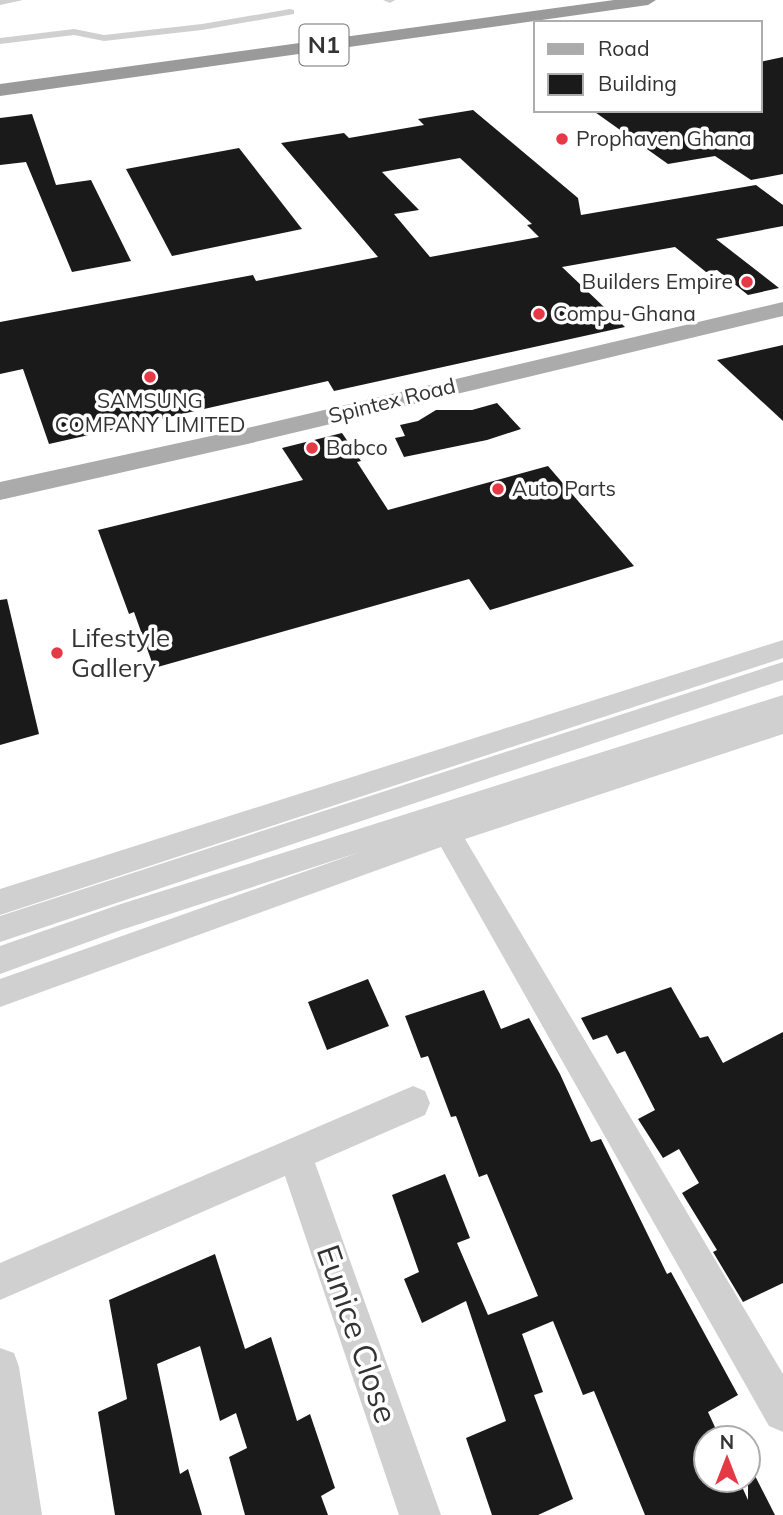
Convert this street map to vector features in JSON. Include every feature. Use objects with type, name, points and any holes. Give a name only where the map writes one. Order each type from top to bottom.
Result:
[{"type":"highway","name":"N1","points":[[0,77],[568,0]]},
{"type":"highway","name":"N1","points":[[0,90],[648,0]]},
{"type":"main road","name":"Spintex Road","points":[[0,491],[243,437],[783,309]]},
{"type":"street","points":[[0,2],[18,0]]},
{"type":"street","points":[[0,41],[74,32],[104,38],[202,27],[290,12],[268,0]]},
{"type":"street","points":[[0,902],[783,649]]},
{"type":"street","points":[[0,929],[783,671]]},
{"type":"street","points":[[0,960],[121,917],[783,704]]},
{"type":"street","points":[[0,993],[447,833],[783,724]]},
{"type":"street","points":[[447,833],[783,1412]]},
{"type":"street","points":[[0,1282],[413,1102]]},
{"type":"street","name":"Eunice Close","points":[[294,1153],[420,1515]]},
{"type":"street","points":[[0,1367],[21,1515]]},
{"type":"building","points":[[783,57],[783,174],[751,180],[715,156],[668,164],[595,112],[762,112],[762,62]]},
{"type":"building","points":[[473,110],[578,198],[581,215],[756,185],[783,205],[783,226],[716,239],[779,288],[748,295],[717,270],[706,272],[675,247],[562,267],[625,327],[334,391],[328,381],[49,444],[23,369],[0,374],[0,322],[253,275],[256,281],[378,257],[281,143],[344,133],[349,138],[424,125],[418,119]],"holes":[[[460,158],[532,224],[527,225],[539,237],[430,257],[394,214],[419,210],[382,172]]]},
{"type":"building","points":[[32,114],[56,185],[91,180],[131,261],[72,272],[26,162],[0,165],[0,118]]},
{"type":"building","points":[[239,148],[302,229],[172,256],[126,169]]},
{"type":"building","points":[[783,345],[783,421],[717,360]]},
{"type":"building","points":[[497,403],[521,429],[487,440],[404,457],[395,438],[405,436],[400,425],[418,421],[436,410],[472,410]]},
{"type":"building","points":[[342,433],[388,510],[548,466],[634,566],[490,610],[469,579],[154,668],[134,612],[129,614],[98,530],[303,480],[282,448]]},
{"type":"building","points":[[7,599],[39,734],[0,745],[0,600]]},
{"type":"building","points":[[368,979],[389,1026],[327,1050],[308,1002]]},
{"type":"building","points":[[671,987],[700,1038],[708,1036],[723,1063],[783,1032],[783,1283],[743,1302],[713,1252],[717,1250],[682,1193],[699,1183],[679,1149],[663,1158],[638,1119],[655,1110],[625,1051],[617,1054],[607,1035],[593,1040],[581,1018]]},
{"type":"building","points":[[484,990],[501,1029],[529,1018],[560,1074],[591,1142],[601,1139],[667,1274],[671,1272],[738,1395],[708,1412],[714,1424],[692,1424],[692,1494],[745,1494],[748,1500],[748,1494],[762,1494],[762,1489],[775,1515],[645,1515],[594,1391],[583,1395],[553,1321],[522,1334],[543,1392],[534,1395],[573,1499],[538,1515],[492,1515],[466,1438],[506,1421],[466,1301],[422,1323],[404,1279],[419,1272],[392,1195],[445,1174],[470,1238],[457,1243],[488,1315],[538,1296],[487,1174],[479,1177],[456,1116],[451,1117],[428,1056],[421,1058],[405,1016]]},
{"type":"building","points":[[215,1254],[245,1349],[271,1337],[297,1421],[310,1414],[335,1488],[321,1496],[328,1515],[245,1515],[229,1457],[247,1448],[236,1413],[220,1421],[200,1346],[157,1364],[180,1474],[188,1469],[202,1515],[115,1515],[98,1412],[127,1399],[109,1300]]},
{"type":"place","name":"Prophaven Ghana","points":[[562,139]]},
{"type":"place","name":"Builders Empire","points":[[747,282]]},
{"type":"place","name":"Compu-Ghana","points":[[539,314]]},
{"type":"place","name":"SAMSUNG COMPANY LIMITED","points":[[150,377]]},
{"type":"place","name":"Babco","points":[[312,448]]},
{"type":"place","name":"Auto Parts","points":[[498,489]]},
{"type":"place","name":"Lifestyle Gallery","points":[[57,653]]}]
